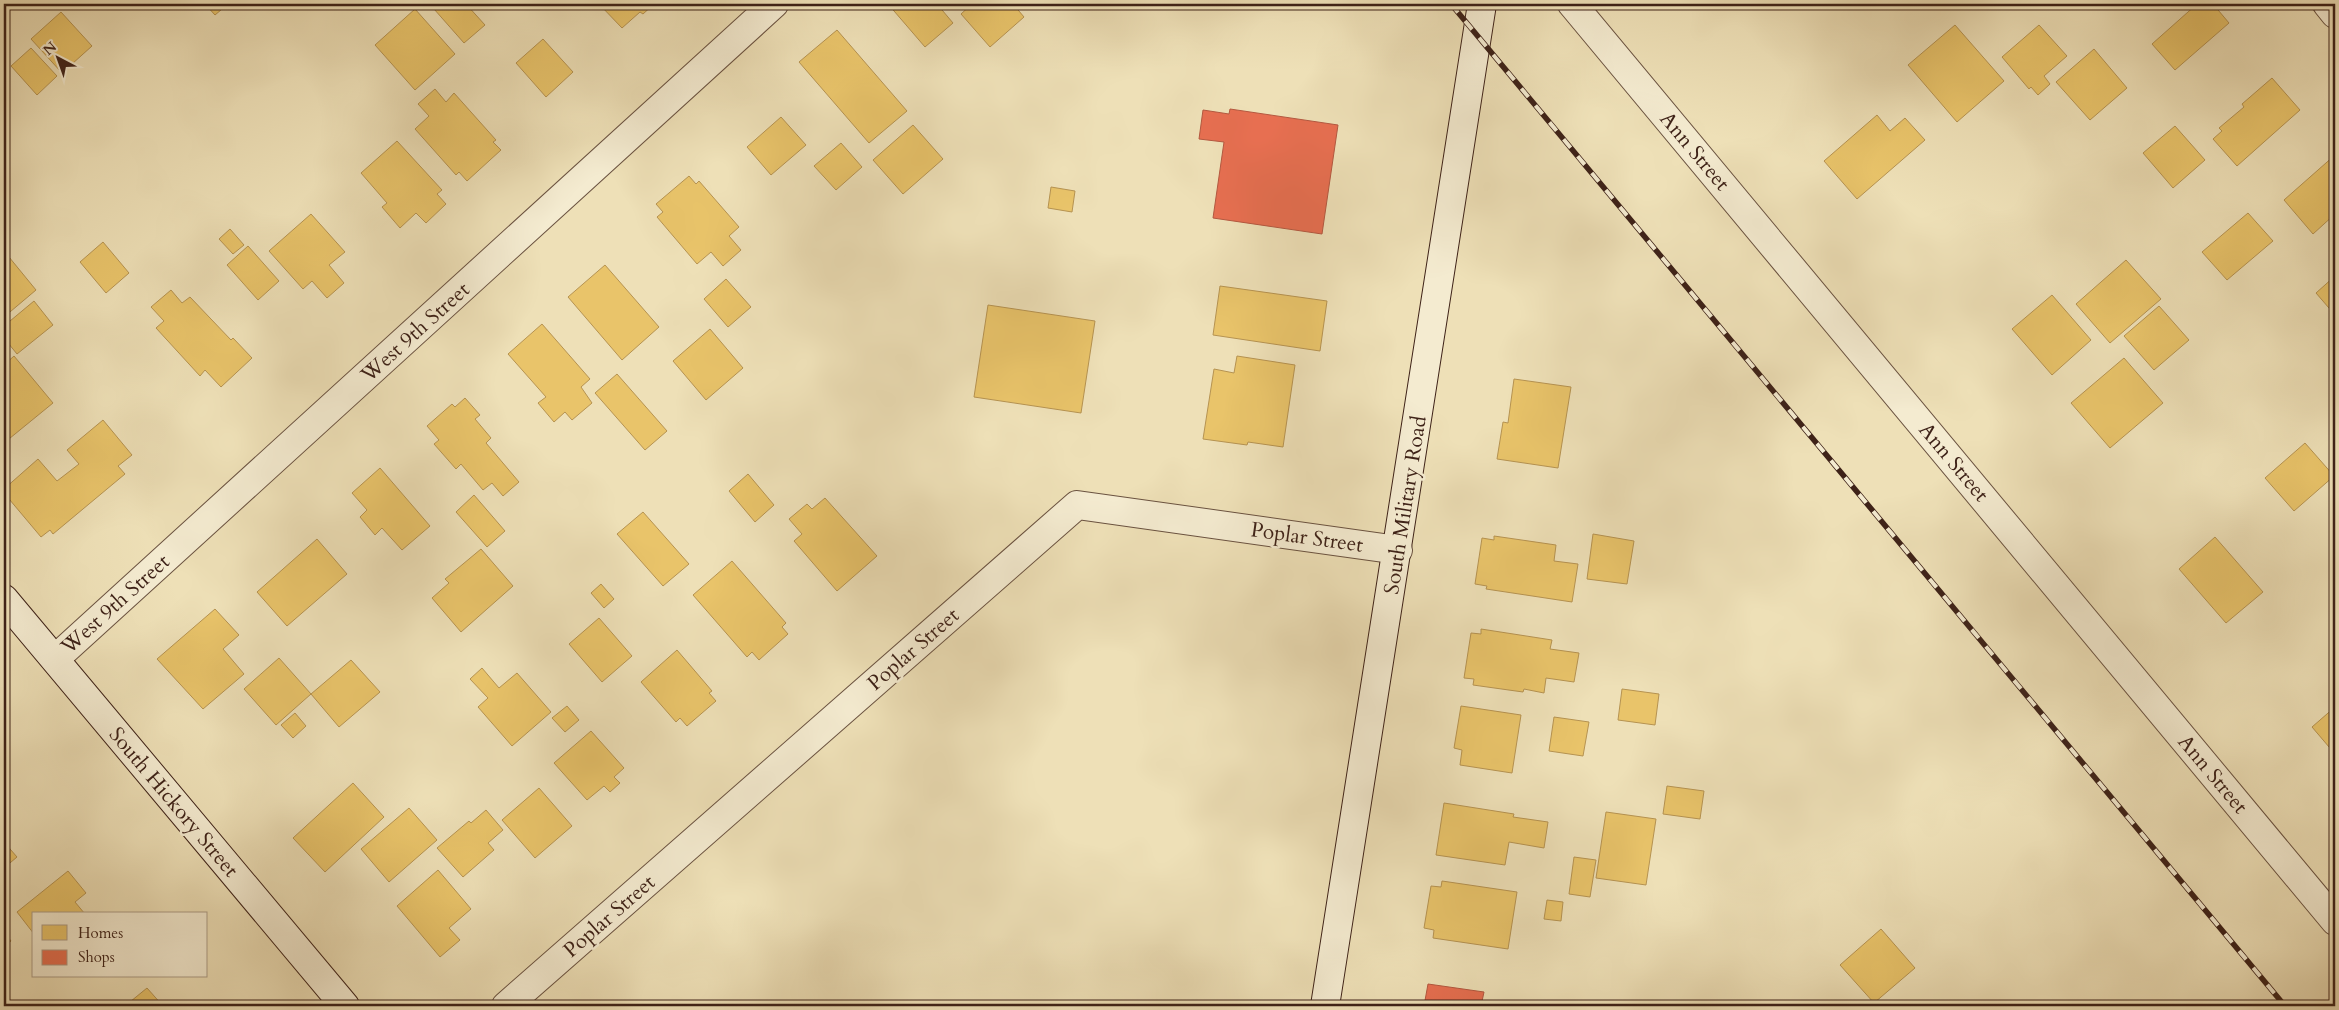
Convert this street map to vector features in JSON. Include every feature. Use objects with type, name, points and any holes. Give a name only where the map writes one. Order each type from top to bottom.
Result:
[{"type":"street","name":"West 9th Street","points":[[55,659],[774,4]]},
{"type":"street","name":"South Military Road","points":[[1325,1006],[1398,550],[1482,4]]},
{"type":"street","name":"Ann Street","points":[[1572,4],[2335,922]]},
{"type":"street","points":[[2327,4],[2335,14]]},
{"type":"street","name":"Poplar Street","points":[[506,1006],[1077,505],[1398,550]]},
{"type":"street","name":"South Hickory Street","points":[[4,598],[345,1006]]},
{"type":"building: Homes","points":[[205,4],[228,4],[215,15]]},
{"type":"building: Homes","points":[[440,4],[466,4],[485,25],[464,43],[434,9]]},
{"type":"building: Homes","points":[[599,4],[654,4],[643,14],[640,12],[622,28]]},
{"type":"building: Homes","points":[[888,4],[937,4],[953,23],[925,47]]},
{"type":"building: Homes","points":[[972,4],[1013,4],[1024,17],[990,47],[961,14]]},
{"type":"building: Homes","points":[[2197,4],[2213,4],[2229,23],[2175,70],[2152,44]]},
{"type":"building: Homes","points":[[415,9],[455,54],[415,90],[375,45]]},
{"type":"building: Homes","points":[[61,12],[92,46],[62,73],[31,39]]},
{"type":"building: Homes","points":[[1955,25],[2004,81],[1957,122],[1908,65]]},
{"type":"building: Homes","points":[[2039,25],[2067,56],[2044,76],[2050,84],[2038,95],[2031,87],[2029,89],[2002,57]]},
{"type":"building: Homes","points":[[837,30],[907,111],[869,143],[799,62]]},
{"type":"building: Homes","points":[[543,39],[573,72],[546,97],[516,63]]},
{"type":"building: Homes","points":[[31,48],[57,76],[37,95],[11,66]]},
{"type":"building: Homes","points":[[2094,49],[2127,88],[2090,120],[2056,82]]},
{"type":"building: Homes","points":[[2272,78],[2300,110],[2237,166],[2213,139],[2222,131],[2219,128],[2244,107],[2242,104]]},
{"type":"building: Homes","points":[[435,89],[446,102],[454,93],[496,140],[493,142],[501,150],[467,181],[459,172],[456,175],[415,129],[429,116],[418,104]]},
{"type":"building: Homes","points":[[1877,115],[1890,131],[1905,118],[1925,140],[1857,199],[1824,161]]},
{"type":"building: Homes","points":[[781,117],[806,145],[771,175],[747,147]]},
{"type":"building: Homes","points":[[913,125],[943,159],[903,194],[873,160]]},
{"type":"building: Homes","points":[[2175,126],[2205,160],[2173,188],[2143,153]]},
{"type":"building: Homes","points":[[397,141],[442,190],[437,194],[446,204],[426,223],[416,213],[400,228],[382,207],[387,203],[361,173]]},
{"type":"building: Homes","points":[[841,143],[862,167],[836,190],[814,166]]},
{"type":"building: Homes","points":[[2335,155],[2335,214],[2313,234],[2284,200]]},
{"type":"building: Homes","points":[[689,176],[696,184],[699,181],[739,227],[729,236],[741,250],[723,266],[711,252],[697,264],[657,217],[663,212],[656,204]]},
{"type":"building: Homes","points":[[1051,187],[1075,191],[1072,212],[1048,208]]},
{"type":"building: Homes","points":[[2248,213],[2273,241],[2227,280],[2202,252]]},
{"type":"building: Homes","points":[[311,214],[345,252],[329,265],[344,283],[327,298],[312,281],[303,289],[269,251]]},
{"type":"building: Homes","points":[[230,229],[244,245],[233,254],[219,239]]},
{"type":"building: Homes","points":[[103,242],[129,273],[106,293],[80,262]]},
{"type":"building: Homes","points":[[248,246],[279,281],[258,300],[227,265]]},
{"type":"building: Homes","points":[[9,257],[36,290],[4,317],[4,261]]},
{"type":"building: Homes","points":[[2126,260],[2161,299],[2110,343],[2076,304]]},
{"type":"building: Homes","points":[[605,265],[659,327],[622,360],[568,297]]},
{"type":"building: Homes","points":[[2335,276],[2335,315],[2316,293]]},
{"type":"building: Homes","points":[[726,279],[751,307],[728,327],[704,299]]},
{"type":"building: Homes","points":[[1220,286],[1327,301],[1320,351],[1213,335]]},
{"type":"building: Homes","points":[[171,290],[182,303],[190,297],[231,340],[233,338],[252,358],[221,387],[205,370],[200,376],[156,328],[164,321],[151,307]]},
{"type":"building: Homes","points":[[2052,295],[2091,340],[2052,375],[2012,329]]},
{"type":"building: Homes","points":[[34,301],[53,325],[17,354],[4,338],[4,326]]},
{"type":"building: Homes","points":[[988,305],[1095,321],[1081,413],[974,397]]},
{"type":"building: Homes","points":[[2159,306],[2189,340],[2154,370],[2124,336]]},
{"type":"building: Homes","points":[[542,324],[590,379],[581,387],[592,403],[572,420],[565,412],[554,422],[538,403],[546,397],[508,354]]},
{"type":"building: Homes","points":[[710,329],[743,368],[706,400],[673,361]]},
{"type":"building: Homes","points":[[14,356],[53,403],[4,443],[4,365]]},
{"type":"building: Homes","points":[[1237,356],[1295,365],[1283,447],[1248,442],[1247,445],[1203,439],[1214,369],[1234,373]]},
{"type":"building: Homes","points":[[2124,358],[2163,403],[2110,448],[2071,403]]},
{"type":"building: Homes","points":[[617,374],[667,431],[645,450],[595,393]]},
{"type":"building: Homes","points":[[1514,379],[1571,387],[1558,468],[1497,459],[1503,422],[1508,423]]},
{"type":"building: Homes","points":[[465,398],[480,415],[475,419],[491,438],[486,443],[519,482],[503,496],[492,483],[483,490],[461,464],[456,469],[434,444],[439,440],[427,426],[452,404],[455,407]]},
{"type":"building: Homes","points":[[103,420],[132,455],[118,466],[125,474],[53,534],[50,530],[41,537],[4,493],[4,489],[38,459],[57,481],[79,464],[67,450]]},
{"type":"building: Homes","points":[[2305,443],[2334,476],[2294,511],[2265,478]]},
{"type":"building: Homes","points":[[380,468],[430,526],[402,550],[382,528],[375,535],[360,517],[367,510],[352,493]]},
{"type":"building: Homes","points":[[748,474],[774,505],[755,522],[729,491]]},
{"type":"building: Homes","points":[[474,495],[505,531],[487,547],[456,512]]},
{"type":"building: Homes","points":[[825,498],[877,556],[837,591],[794,541],[802,534],[789,519],[807,504],[812,509]]},
{"type":"building: Homes","points":[[643,512],[689,564],[663,586],[617,534]]},
{"type":"building: Homes","points":[[1593,534],[1634,541],[1627,584],[1587,579]]},
{"type":"building: Homes","points":[[1494,536],[1556,545],[1554,561],[1578,564],[1572,602],[1486,589],[1487,586],[1475,584],[1482,538],[1494,540]]},
{"type":"building: Homes","points":[[2215,537],[2263,592],[2226,623],[2179,569]]},
{"type":"building: Homes","points":[[317,539],[347,574],[287,626],[257,592]]},
{"type":"building: Homes","points":[[481,549],[513,586],[461,632],[432,598],[449,583],[445,579]]},
{"type":"building: Homes","points":[[732,561],[786,623],[782,627],[788,634],[759,660],[752,652],[747,657],[693,595]]},
{"type":"building: Homes","points":[[601,584],[614,599],[604,608],[591,593]]},
{"type":"building: Homes","points":[[215,609],[239,635],[223,649],[244,674],[203,709],[157,659]]},
{"type":"building: Homes","points":[[599,618],[632,656],[602,682],[569,644]]},
{"type":"building: Homes","points":[[1481,629],[1552,640],[1550,649],[1579,653],[1574,682],[1546,678],[1544,693],[1524,689],[1523,692],[1473,685],[1474,679],[1464,678],[1471,633],[1481,634]]},
{"type":"building: Homes","points":[[677,650],[712,691],[709,693],[716,701],[687,726],[680,718],[676,722],[641,682]]},
{"type":"building: Homes","points":[[279,658],[311,694],[276,725],[244,689]]},
{"type":"building: Homes","points":[[351,660],[380,692],[339,727],[311,694]]},
{"type":"building: Homes","points":[[482,668],[499,688],[517,673],[551,712],[512,746],[478,707],[488,698],[470,679]]},
{"type":"building: Homes","points":[[1622,689],[1659,694],[1655,725],[1618,720]]},
{"type":"building: Homes","points":[[567,706],[579,720],[565,732],[552,718]]},
{"type":"building: Homes","points":[[1461,706],[1521,715],[1512,773],[1460,765],[1462,750],[1454,748]]},
{"type":"building: Homes","points":[[2335,707],[2335,754],[2312,727]]},
{"type":"building: Homes","points":[[295,713],[306,726],[293,738],[281,725]]},
{"type":"building: Homes","points":[[1554,717],[1589,722],[1583,756],[1549,751]]},
{"type":"building: Homes","points":[[591,731],[624,768],[614,777],[620,783],[610,792],[604,786],[587,800],[554,763]]},
{"type":"building: Homes","points":[[353,783],[384,817],[325,872],[293,838]]},
{"type":"building: Homes","points":[[1667,786],[1704,791],[1700,819],[1663,814]]},
{"type":"building: Homes","points":[[539,788],[572,826],[535,858],[502,820]]},
{"type":"building: Homes","points":[[1444,803],[1514,814],[1513,817],[1548,822],[1544,848],[1509,842],[1505,865],[1436,855]]},
{"type":"building: Homes","points":[[409,808],[437,840],[389,882],[361,849]]},
{"type":"building: Homes","points":[[486,810],[503,830],[488,843],[494,850],[463,877],[437,848],[469,821],[471,823]]},
{"type":"building: Homes","points":[[1606,812],[1656,819],[1646,885],[1596,878]]},
{"type":"building: Homes","points":[[4,842],[17,857],[4,868]]},
{"type":"building: Homes","points":[[1574,857],[1596,860],[1590,897],[1569,894]]},
{"type":"building: Homes","points":[[438,870],[471,909],[449,928],[460,940],[440,957],[397,906]]},
{"type":"building: Homes","points":[[68,871],[86,893],[75,902],[83,912],[32,912],[32,931],[17,912]]},
{"type":"building: Homes","points":[[1442,881],[1517,892],[1508,949],[1433,938],[1434,930],[1424,928],[1431,886],[1441,887]]},
{"type":"building: Homes","points":[[1547,900],[1563,902],[1561,921],[1544,919]]},
{"type":"building: Homes","points":[[1881,929],[1915,968],[1874,1003],[1840,965]]},
{"type":"building: Homes","points":[[4,932],[11,941],[4,947]]},
{"type":"building: Homes","points":[[147,988],[163,1006],[125,1006]]},
{"type":"building: Shops","points":[[1230,109],[1338,125],[1322,234],[1213,218],[1224,142],[1199,139],[1203,110],[1229,114]]},
{"type":"building: Shops","points":[[1428,984],[1484,992],[1481,1006],[1424,1006]]},
{"type":"railway","points":[[1451,4],[2285,1006]]}]
